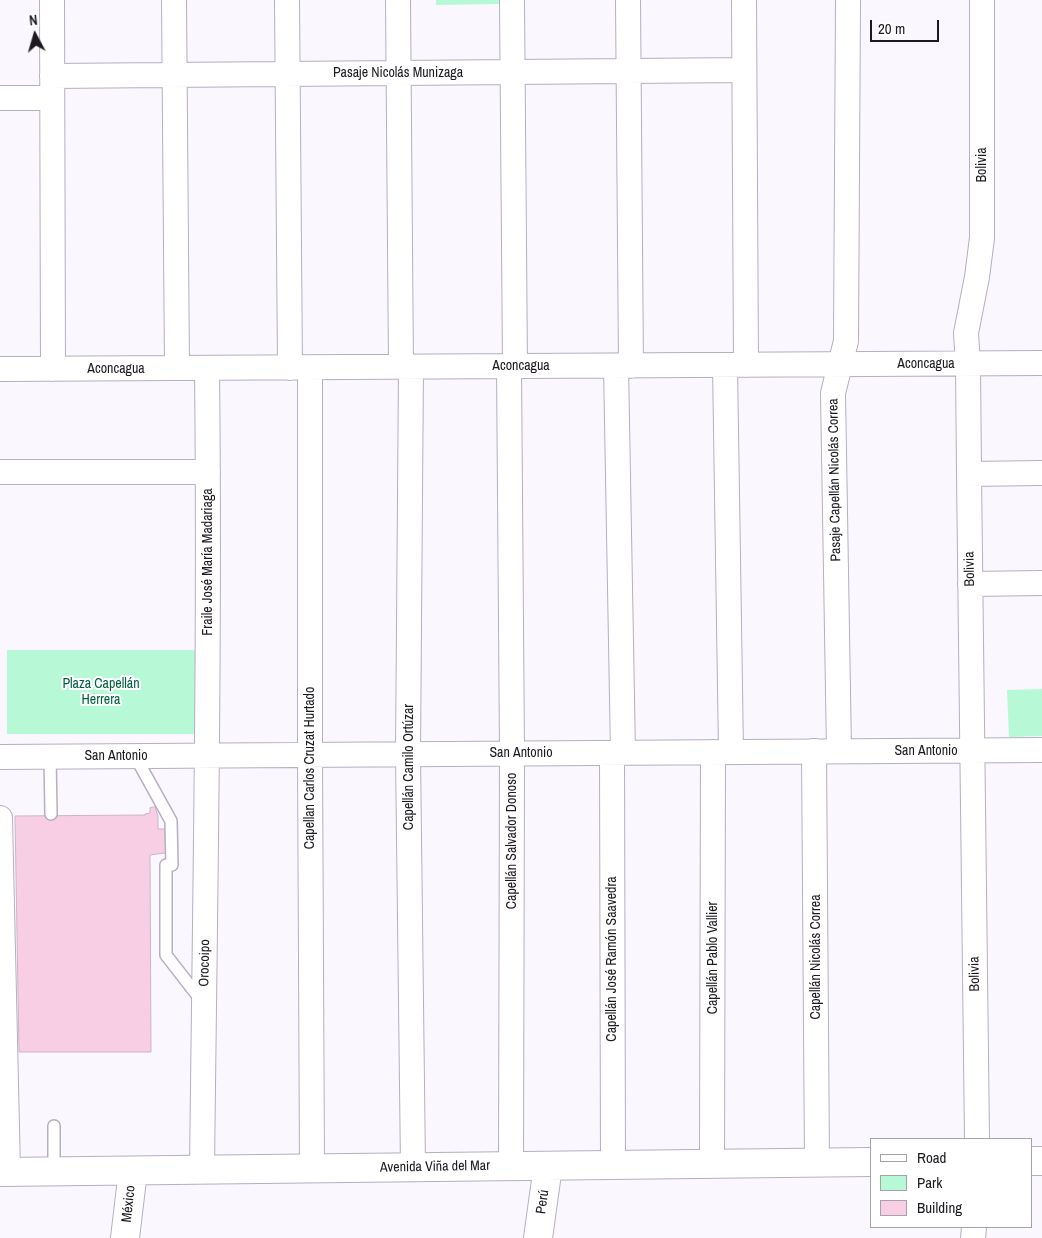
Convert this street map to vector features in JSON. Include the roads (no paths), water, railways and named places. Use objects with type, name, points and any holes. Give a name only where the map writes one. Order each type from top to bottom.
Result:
[{"type":"main road","name":"Avenida Viña del Mar","points":[[4,1172],[870,1162]]},
{"type":"main road","name":"Perú","points":[[538,1238],[548,1166]]},
{"type":"main road","name":"México","points":[[125,1238],[133,1170]]},
{"type":"street","points":[[52,0],[52,369]]},
{"type":"street","points":[[174,0],[177,368]]},
{"type":"street","name":"Capellan Carlos Cruzat Hurtado","points":[[287,0],[288,74],[300,368],[310,754],[312,1169]]},
{"type":"street","name":"Capellán Camilo Ortúzar","points":[[398,0],[406,367],[413,1167]]},
{"type":"street","name":"Capellán Salvador Donoso","points":[[511,1167],[512,0]]},
{"type":"street","name":"Capellán José Ramón Saavedra","points":[[613,1165],[629,71],[628,0]]},
{"type":"street","name":"Capellán Pablo Vallier","points":[[712,1164],[722,752],[736,365],[744,70],[744,0]]},
{"type":"street","name":"Pasaje Capellán Nicolás Correa","points":[[839,751],[833,394],[846,341],[848,0]]},
{"type":"street","name":"Bolivia","points":[[977,1138],[968,364],[966,333],[977,277],[982,238],[982,0]]},
{"type":"street","name":"Pasaje Nicolás Munizaga","points":[[0,98],[52,87],[175,75],[744,70]]},
{"type":"street","name":"Aconcagua","points":[[0,369],[1042,363]]},
{"type":"street","name":"Fraile José María Madariaga","points":[[207,368],[208,755]]},
{"type":"street","points":[[0,472],[208,472]]},
{"type":"street","points":[[969,474],[1042,473]]},
{"type":"street","points":[[970,584],[1042,583]]},
{"type":"street","name":"San Antonio","points":[[0,757],[1042,750]]},
{"type":"street","name":"Capellán Nicolás Correa","points":[[814,751],[817,1163]]},
{"type":"street","name":"Orocoipo","points":[[202,1170],[208,755]]},
{"type":"street","points":[[0,818],[4,1172]]},
{"type":"lane","points":[[50,756],[51,814]]},
{"type":"lane","points":[[136,756],[171,821],[172,865],[166,865],[166,955],[204,1004]]},
{"type":"lane","points":[[54,1126],[54,1172]]},
{"type":"park label","name":"Plaza Capellán Herrera","points":[[101,692]]}]
